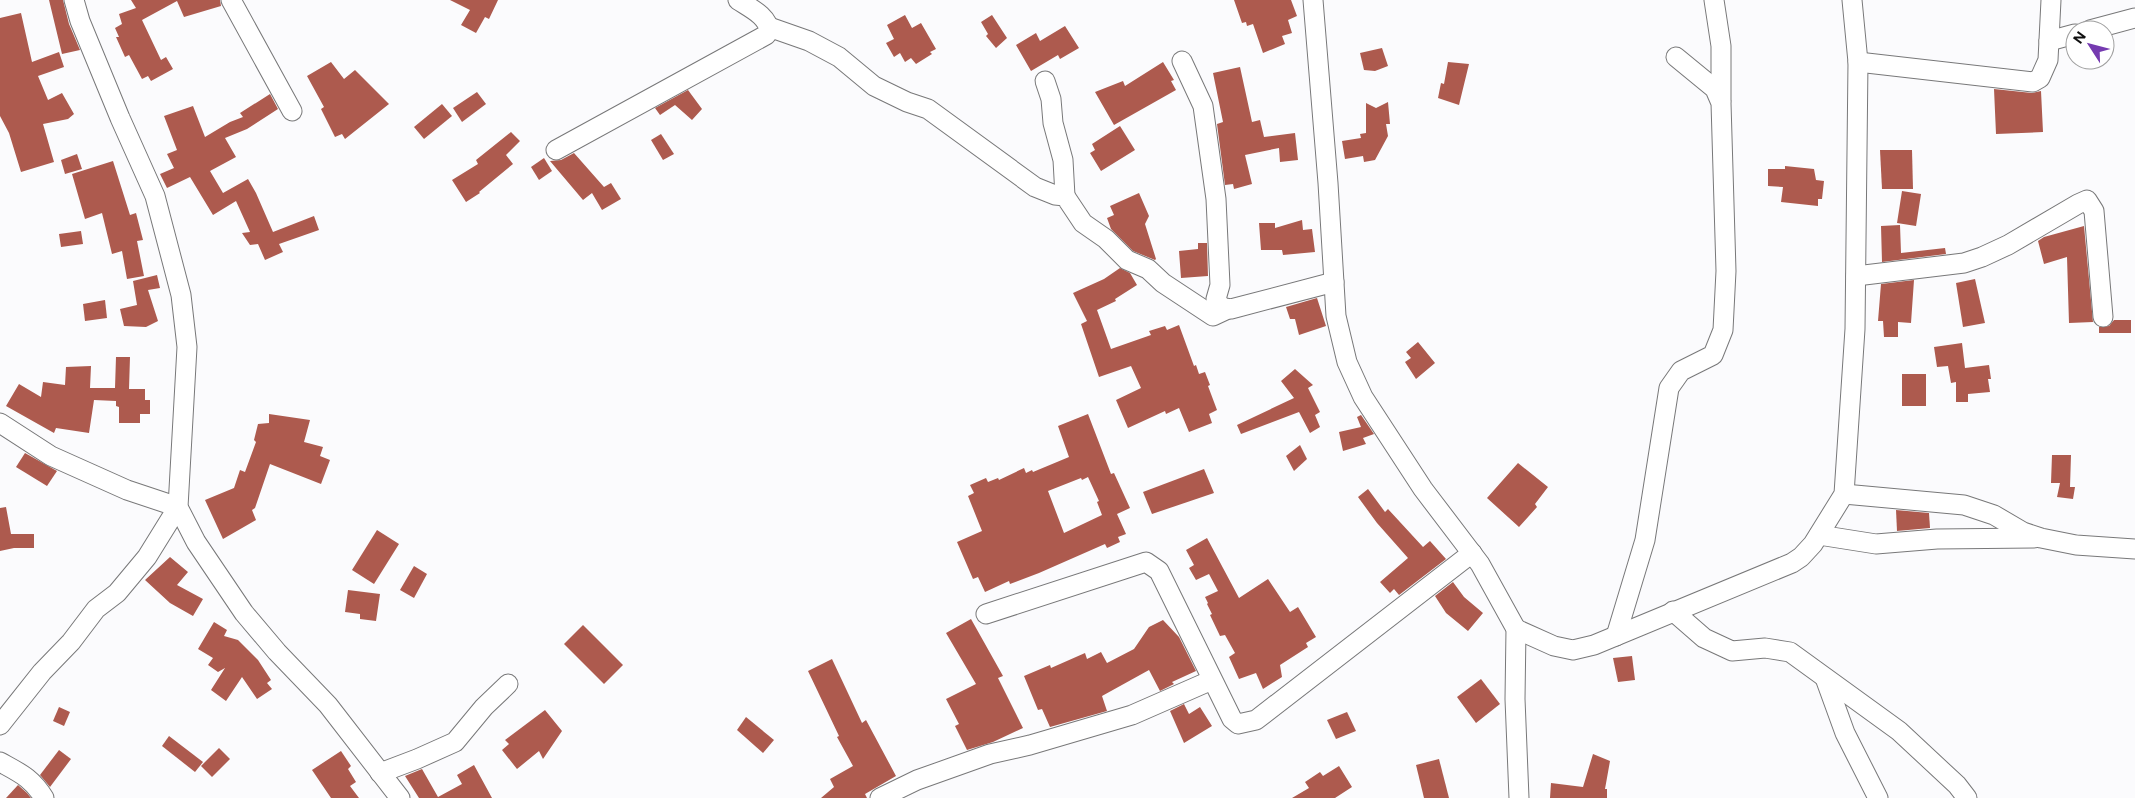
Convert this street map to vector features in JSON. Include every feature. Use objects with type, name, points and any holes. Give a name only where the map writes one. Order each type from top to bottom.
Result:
[{"type":"street","points":[[0,725],[42,672],[71,642],[96,609],[117,593],[148,557],[178,507],[187,347],[181,295],[155,196],[80,22],[74,0]]},
{"type":"street","points":[[231,0],[292,111]]},
{"type":"street","points":[[556,150],[766,35],[769,31],[768,23],[762,16],[738,0]]},
{"type":"street","points":[[1313,0],[1328,183],[1336,316],[1348,362],[1363,397],[1423,489],[1472,553],[1516,628],[1515,699],[1519,798]]},
{"type":"street","points":[[1616,636],[1645,540],[1669,388],[1681,371],[1713,355],[1722,330],[1726,270],[1721,46],[1714,0]]},
{"type":"street","points":[[1516,628],[1554,646],[1573,650],[1594,645],[1792,563],[1802,557],[1819,535],[1844,494],[1855,329],[1856,276],[1858,62],[1852,0]]},
{"type":"street","points":[[1858,62],[2033,82],[2040,78],[2048,60],[2051,0]]},
{"type":"street","points":[[2115,23],[2135,18]]},
{"type":"street","points":[[769,27],[809,41],[839,57],[874,86],[907,102],[928,109],[1035,187],[1055,195],[1065,196]]},
{"type":"street","points":[[2049,41],[2065,37]]},
{"type":"street","points":[[1676,57],[1714,89],[1721,103]]},
{"type":"street","points":[[1182,61],[1203,106],[1216,199],[1220,285],[1216,299],[1221,307],[1228,309]]},
{"type":"street","points":[[1045,81],[1051,99],[1053,123],[1062,160],[1065,196],[1083,223],[1106,239],[1127,260],[1148,269],[1164,283],[1213,316],[1228,309],[1334,282]]},
{"type":"street","points":[[1856,276],[1964,263],[2008,245],[2087,200],[2094,210],[2103,317]]},
{"type":"street","points":[[0,423],[51,456],[127,490],[178,507],[196,542],[244,613],[276,652],[328,704],[400,798]]},
{"type":"street","points":[[1844,494],[1964,505],[1994,515],[2023,532],[2040,538],[2076,545],[2135,549]]},
{"type":"street","points":[[1819,535],[1876,544],[1936,539],[2040,538]]},
{"type":"street","points":[[986,614],[1146,562],[1159,571],[1232,719],[1238,724],[1256,720],[1472,553]]},
{"type":"street","points":[[1673,611],[1704,638],[1732,651],[1765,648],[1790,652],[1898,731],[1957,785],[1967,798]]},
{"type":"street","points":[[1825,678],[1845,733],[1876,797]]},
{"type":"street","points":[[880,798],[917,780],[990,754],[1030,745],[1132,715],[1212,680]]},
{"type":"street","points":[[380,772],[417,760],[455,742],[484,707],[508,684]]},
{"type":"street","points":[[0,762],[24,774],[44,798]]},
{"type":"building","points":[[49,0],[63,0],[69,24],[80,50],[62,54]]},
{"type":"building","points":[[131,0],[220,0],[221,6],[184,17],[177,1],[142,20],[161,60],[166,57],[173,69],[151,81],[148,76],[142,79],[129,55],[125,57],[116,37],[119,37],[115,28],[122,24],[119,14],[136,8]]},
{"type":"building","points":[[450,0],[498,0],[489,19],[485,17],[476,33],[461,25],[470,10]]},
{"type":"building","points":[[1234,0],[1291,0],[1297,16],[1288,20],[1292,33],[1282,36],[1285,44],[1263,53],[1253,24],[1247,26],[1246,22],[1242,23]]},
{"type":"building","points":[[21,13],[32,62],[59,52],[64,67],[38,76],[48,100],[62,93],[74,114],[68,119],[43,124],[54,162],[21,172],[9,133],[0,116],[0,18]]},
{"type":"building","points":[[905,15],[912,28],[921,23],[936,49],[930,52],[932,54],[916,64],[911,58],[905,62],[900,53],[894,57],[886,43],[894,39],[887,25]]},
{"type":"building","points":[[992,15],[1007,38],[996,48],[986,36],[988,34],[981,22]]},
{"type":"building","points":[[1065,26],[1079,48],[1060,59],[1058,55],[1031,71],[1016,45],[1036,33],[1040,41]]},
{"type":"building","points":[[1382,48],[1388,66],[1375,71],[1364,70],[1360,53]]},
{"type":"building","points":[[331,62],[344,79],[355,70],[389,104],[345,139],[342,134],[335,137],[321,109],[324,107],[307,76]]},
{"type":"building","points":[[1163,62],[1174,80],[1171,81],[1176,90],[1114,125],[1095,92],[1123,81],[1125,86]]},
{"type":"building","points":[[1448,62],[1469,64],[1459,105],[1438,98],[1441,83],[1444,84]]},
{"type":"building","points":[[1240,67],[1252,122],[1260,120],[1264,137],[1295,133],[1298,160],[1280,162],[1279,148],[1245,155],[1252,184],[1234,189],[1233,184],[1225,185],[1217,124],[1223,122],[1213,73]]},
{"type":"building","points":[[1994,89],[2032,93],[2041,91],[2043,132],[1996,134]]},
{"type":"building","points":[[688,90],[702,109],[692,120],[675,105],[660,115],[655,108]]},
{"type":"building","points":[[477,92],[486,104],[462,122],[453,108]]},
{"type":"building","points":[[270,94],[278,109],[247,129],[225,138],[236,157],[210,171],[223,193],[248,179],[273,232],[314,216],[319,230],[279,244],[283,252],[265,260],[258,244],[250,245],[242,233],[250,232],[236,201],[213,215],[190,177],[167,188],[160,174],[174,168],[167,154],[177,150],[164,116],[193,106],[205,137],[230,122],[243,117],[240,113]]},
{"type":"building","points":[[1388,102],[1390,124],[1386,124],[1388,136],[1375,160],[1364,162],[1363,156],[1345,159],[1342,141],[1361,138],[1360,134],[1366,133],[1366,103],[1376,108]]},
{"type":"building","points":[[442,104],[452,116],[424,139],[414,127]]},
{"type":"building","points":[[1120,126],[1135,150],[1101,171],[1090,153],[1095,150],[1092,144]]},
{"type":"building","points":[[511,132],[520,141],[506,155],[513,164],[480,193],[466,202],[452,180],[478,164],[476,160]]},
{"type":"building","points":[[661,134],[674,154],[663,160],[651,140]]},
{"type":"building","points":[[1880,150],[1912,150],[1913,189],[1882,189]]},
{"type":"building","points":[[574,153],[604,187],[611,183],[621,199],[602,210],[592,193],[583,200],[550,161],[561,160]]},
{"type":"building","points":[[77,154],[82,169],[65,174],[61,160]]},
{"type":"building","points":[[544,158],[552,171],[539,180],[531,167]]},
{"type":"building","points":[[113,161],[130,215],[136,213],[143,240],[137,241],[144,276],[127,279],[122,251],[112,254],[102,213],[85,219],[72,174]]},
{"type":"building","points":[[1785,166],[1814,169],[1816,180],[1824,181],[1822,199],[1818,199],[1818,206],[1781,202],[1783,187],[1768,186],[1768,169],[1785,169]]},
{"type":"building","points":[[1902,191],[1921,194],[1916,226],[1897,223]]},
{"type":"building","points":[[1139,193],[1149,216],[1145,224],[1155,260],[1133,251],[1111,229],[1107,218],[1114,215],[1110,206]]},
{"type":"building","points":[[1302,220],[1303,230],[1312,229],[1315,252],[1283,255],[1282,250],[1261,250],[1259,223],[1275,223],[1275,228]]},
{"type":"building","points":[[1900,225],[1901,253],[1945,248],[1946,254],[1882,262],[1881,226]]},
{"type":"building","points":[[2084,226],[2093,322],[2069,323],[2067,257],[2044,264],[2038,241],[2044,237]]},
{"type":"building","points":[[81,231],[83,244],[61,247],[59,234]]},
{"type":"building","points":[[1198,243],[1207,243],[1208,276],[1181,278],[1179,251],[1198,249]]},
{"type":"building","points":[[1120,268],[1130,273],[1137,285],[1115,299],[1116,301],[1097,310],[1111,349],[1151,335],[1149,331],[1165,326],[1167,330],[1179,325],[1194,366],[1196,365],[1199,374],[1205,372],[1210,385],[1208,386],[1217,410],[1209,414],[1212,423],[1189,432],[1179,408],[1166,414],[1165,411],[1128,428],[1116,400],[1141,388],[1131,366],[1099,377],[1081,324],[1087,321],[1073,293],[1104,279]]},
{"type":"building","points":[[157,275],[160,288],[148,290],[158,321],[146,327],[124,326],[120,309],[137,305],[133,281]]},
{"type":"building","points":[[1975,279],[1985,323],[1963,327],[1956,283]]},
{"type":"building","points":[[1914,280],[1911,323],[1898,322],[1898,337],[1884,337],[1883,321],[1878,321],[1881,284]]},
{"type":"building","points":[[1317,298],[1326,326],[1299,335],[1295,319],[1290,319],[1286,307]]},
{"type":"building","points":[[105,300],[107,318],[85,321],[83,304]]},
{"type":"building","points":[[2114,320],[2131,320],[2131,333],[2099,333],[2099,327],[2109,326]]},
{"type":"building","points":[[1418,342],[1435,363],[1416,379],[1405,362],[1411,358],[1406,352]]},
{"type":"building","points":[[1962,343],[1965,368],[1989,365],[1991,379],[1988,379],[1990,392],[1968,394],[1968,402],[1956,402],[1956,382],[1951,383],[1948,366],[1937,367],[1934,347]]},
{"type":"building","points":[[116,357],[130,357],[129,389],[145,389],[145,400],[150,400],[150,414],[140,414],[140,423],[119,423],[119,407],[116,406],[116,401],[94,400],[89,433],[56,428],[54,433],[6,406],[19,384],[41,397],[43,382],[65,385],[66,367],[91,366],[90,388],[115,388]]},
{"type":"building","points":[[1295,369],[1313,385],[1308,388],[1320,412],[1315,415],[1320,427],[1310,433],[1299,412],[1241,434],[1237,425],[1294,398],[1281,381]]},
{"type":"building","points":[[1902,374],[1926,374],[1926,406],[1902,406]]},
{"type":"building","points":[[269,414],[310,420],[304,442],[323,447],[320,456],[330,460],[321,484],[270,464],[255,508],[252,510],[256,520],[223,539],[205,500],[234,488],[240,470],[245,472],[256,442],[254,440],[258,424],[269,423]]},
{"type":"building","points":[[1088,414],[1111,474],[1114,473],[1130,508],[1117,514],[1126,534],[1118,537],[1120,542],[1107,548],[1105,544],[1039,573],[1010,584],[1009,581],[985,592],[978,577],[973,579],[957,542],[982,531],[968,496],[974,493],[970,485],[986,478],[988,482],[998,478],[999,480],[1024,468],[1026,473],[1032,470],[1033,472],[1069,457],[1058,426]],"holes":[[[1088,477],[1099,501],[1097,502],[1102,515],[1064,533],[1048,491]]]},
{"type":"building","points":[[1361,415],[1374,434],[1363,438],[1366,444],[1343,451],[1339,432],[1361,427],[1357,417]]},
{"type":"building","points":[[1300,445],[1307,459],[1294,471],[1286,456]]},
{"type":"building","points":[[25,453],[57,471],[47,486],[16,467]]},
{"type":"building","points":[[2052,455],[2071,455],[2070,487],[2075,487],[2073,499],[2057,497],[2060,483],[2051,483]]},
{"type":"building","points":[[1518,463],[1548,487],[1535,504],[1537,507],[1519,527],[1487,498]]},
{"type":"building","points":[[1204,469],[1214,493],[1152,514],[1143,492]]},
{"type":"building","points":[[1368,489],[1385,512],[1388,509],[1423,547],[1430,541],[1446,559],[1399,595],[1394,589],[1390,593],[1380,582],[1408,558],[1377,523],[1358,497]]},
{"type":"building","points":[[6,507],[11,534],[34,534],[34,548],[14,548],[0,551],[0,508]]},
{"type":"building","points":[[1896,510],[1929,513],[1930,528],[1897,531]]},
{"type":"building","points":[[377,530],[399,544],[374,584],[352,570]]},
{"type":"building","points":[[1207,538],[1239,598],[1268,579],[1290,612],[1298,607],[1316,637],[1306,643],[1308,647],[1280,665],[1282,677],[1263,689],[1256,673],[1239,679],[1229,657],[1235,653],[1225,635],[1220,636],[1210,615],[1212,614],[1205,597],[1218,591],[1209,574],[1196,580],[1189,568],[1194,565],[1186,550]]},
{"type":"building","points":[[170,557],[188,572],[177,585],[203,599],[193,616],[170,603],[145,580]]},
{"type":"building","points":[[414,566],[427,574],[414,598],[400,590]]},
{"type":"building","points":[[1453,582],[1464,597],[1483,613],[1468,631],[1446,613],[1435,596]]},
{"type":"building","points":[[348,590],[380,594],[376,621],[360,619],[360,614],[345,612]]},
{"type":"building","points":[[971,619],[1003,676],[998,678],[1023,728],[993,742],[967,750],[955,726],[959,724],[946,699],[976,684],[946,633]]},
{"type":"building","points":[[1163,620],[1179,637],[1196,671],[1172,682],[1174,684],[1160,691],[1149,670],[1102,696],[1107,711],[1050,727],[1042,709],[1038,710],[1024,676],[1050,665],[1051,668],[1085,653],[1087,659],[1101,652],[1107,663],[1134,649],[1149,627]]},
{"type":"building","points":[[214,622],[227,630],[224,636],[238,640],[258,660],[271,680],[267,683],[272,689],[257,699],[242,677],[226,701],[211,690],[225,668],[218,672],[208,665],[213,658],[198,649]]},
{"type":"building","points":[[583,625],[623,665],[604,684],[564,644]]},
{"type":"building","points":[[1632,656],[1635,680],[1618,682],[1613,658]]},
{"type":"building","points":[[832,659],[862,723],[866,720],[896,776],[865,794],[867,798],[821,798],[834,787],[830,779],[853,766],[837,737],[839,736],[808,671]]},
{"type":"building","points":[[1481,679],[1500,704],[1476,723],[1457,697]]},
{"type":"building","points":[[1184,704],[1189,714],[1200,707],[1212,726],[1184,743],[1170,711]]},
{"type":"building","points":[[59,707],[70,712],[64,726],[53,721]]},
{"type":"building","points":[[545,710],[562,731],[543,759],[539,751],[517,769],[502,750],[509,744],[505,740]]},
{"type":"building","points":[[1347,712],[1356,731],[1336,739],[1327,720]]},
{"type":"building","points":[[746,717],[774,740],[763,753],[737,730]]},
{"type":"building","points":[[169,736],[203,762],[195,772],[162,746]]},
{"type":"building","points":[[219,748],[230,759],[212,777],[201,766]]},
{"type":"building","points":[[59,750],[71,759],[50,787],[40,775]]},
{"type":"building","points":[[341,751],[351,766],[348,769],[356,782],[350,786],[359,798],[331,798],[312,770]]},
{"type":"building","points":[[1593,754],[1610,761],[1605,789],[1607,789],[1607,798],[1550,798],[1551,783],[1583,787]]},
{"type":"building","points":[[1439,759],[1449,798],[1424,798],[1416,765]]},
{"type":"building","points":[[474,765],[492,798],[419,798],[405,776],[422,769],[438,797],[462,784],[457,775]]},
{"type":"building","points":[[1339,766],[1352,787],[1335,798],[1292,798],[1309,788],[1305,782],[1320,772],[1323,776]]},
{"type":"building","points":[[18,785],[27,793],[31,798],[6,798]]}]
